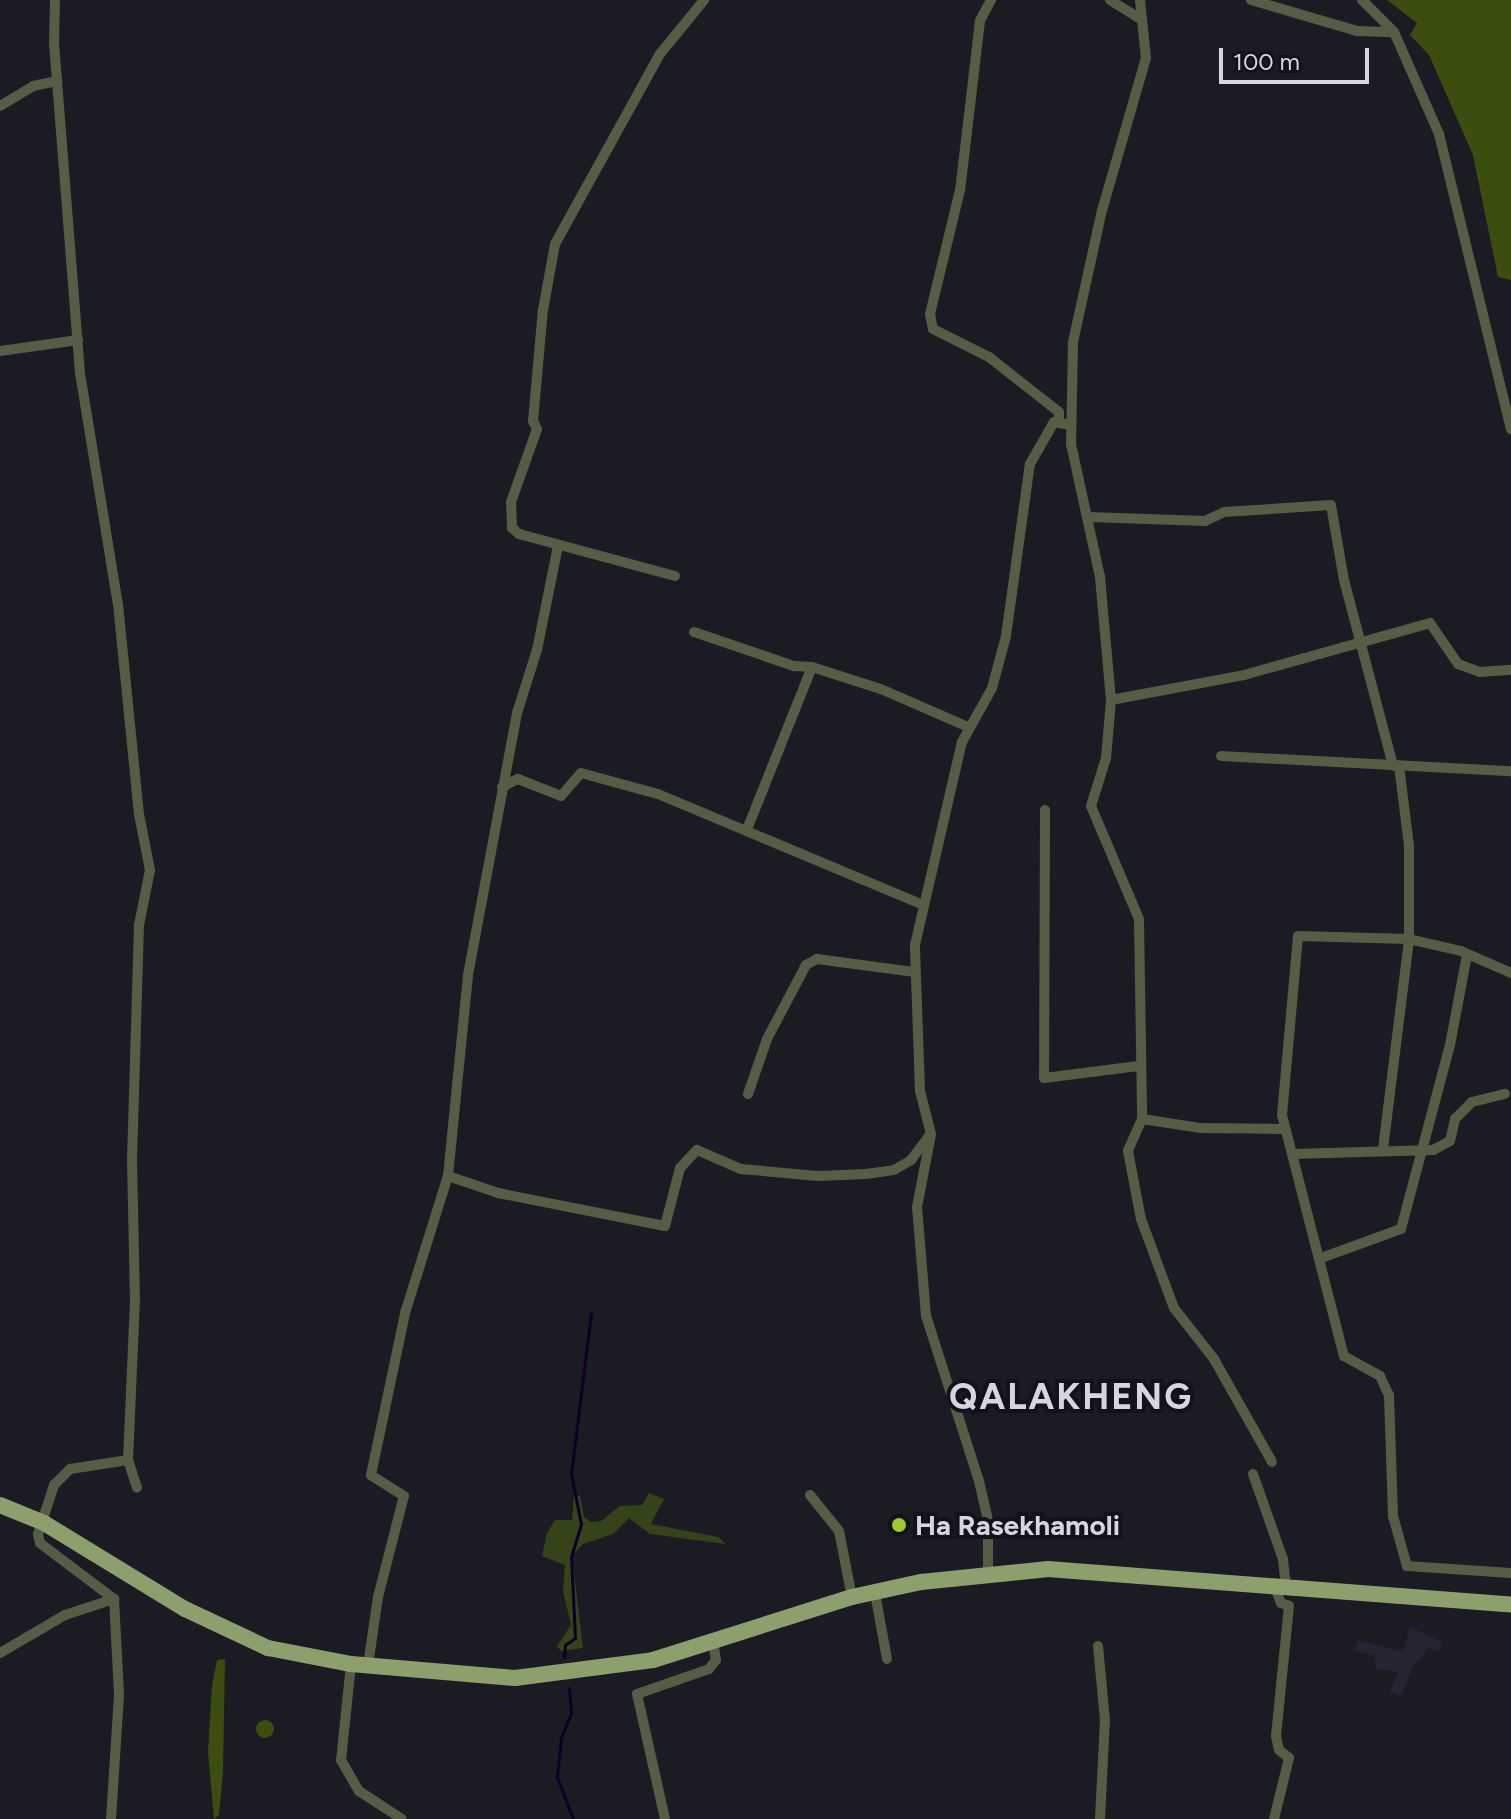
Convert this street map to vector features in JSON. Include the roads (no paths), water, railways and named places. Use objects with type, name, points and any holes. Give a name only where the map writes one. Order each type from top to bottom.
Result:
[{"type":"main road","points":[[0,1505],[44,1523],[236,1635],[291,1654],[360,1665],[515,1678],[653,1660],[852,1597],[988,1573],[1048,1569],[1280,1586],[1402,1600],[1511,1605]]},
{"type":"street","points":[[55,0],[57,81],[78,340],[150,870],[139,925],[132,1159],[135,1300],[128,1460],[137,1488]]},
{"type":"street","points":[[675,576],[519,534],[512,528],[510,512],[537,429],[533,421],[543,310],[555,244],[660,54],[704,0]]},
{"type":"street","points":[[991,0],[980,21],[960,190],[930,314],[933,329],[989,357],[1059,412],[1059,423]]},
{"type":"street","points":[[1110,0],[1141,19]]},
{"type":"street","points":[[1140,0],[1146,58],[1102,210],[1073,342],[1071,425],[1076,477],[1089,517],[1107,629],[1111,700],[1106,758],[1091,806],[1139,919],[1138,1066],[1142,1119],[1128,1151],[1141,1219],[1174,1308],[1214,1359],[1272,1462]]},
{"type":"street","points":[[1251,0],[1357,31],[1394,32]]},
{"type":"street","points":[[1362,0],[1394,32],[1439,134],[1511,429]]},
{"type":"street","points":[[0,106],[33,86],[57,81]]},
{"type":"street","points":[[0,351],[78,340]]},
{"type":"street","points":[[988,1573],[985,1507],[926,1316],[917,1207],[931,1134],[920,1091],[915,972],[923,905],[968,727],[992,688],[1006,636],[1030,464],[1054,422],[1071,425]]},
{"type":"street","points":[[1089,517],[1205,521],[1224,512],[1331,505],[1361,644],[1396,766],[1409,846],[1409,939],[1383,1149]]},
{"type":"street","points":[[402,1819],[359,1791],[341,1760],[360,1665],[404,1496],[371,1475],[405,1313],[448,1176],[468,975],[502,787],[558,546]]},
{"type":"street","points":[[1111,700],[1244,675],[1326,649],[1361,644],[1430,623],[1458,664],[1480,672],[1511,670]]},
{"type":"street","points":[[694,632],[794,666],[812,667],[907,698],[968,727]]},
{"type":"street","points":[[748,827],[812,667]]},
{"type":"street","points":[[1221,756],[1511,771]]},
{"type":"street","points":[[502,787],[518,779],[561,796],[581,773],[658,794],[748,827],[923,905]]},
{"type":"street","points":[[1045,810],[1044,1078],[1138,1066]]},
{"type":"street","points":[[1511,973],[1467,955],[1409,939],[1298,936],[1283,1129],[1321,1258],[1344,1356],[1380,1376],[1389,1395],[1393,1516],[1407,1566],[1511,1573]]},
{"type":"street","points":[[1321,1258],[1401,1229],[1450,1045],[1467,955]]},
{"type":"street","points":[[748,1094],[767,1039],[806,965],[817,959],[915,972]]},
{"type":"street","points":[[1292,1154],[1383,1149],[1421,1151],[1450,1141],[1455,1119],[1472,1102],[1505,1094]]},
{"type":"street","points":[[1142,1119],[1201,1128],[1283,1129]]},
{"type":"street","points":[[448,1176],[498,1193],[665,1226],[680,1168],[697,1150],[741,1169],[866,1174],[894,1170],[911,1160],[931,1134]]},
{"type":"street","points":[[111,1819],[119,1694],[114,1599],[40,1543],[54,1485],[70,1469],[128,1460]]},
{"type":"street","points":[[1253,1474],[1283,1559],[1281,1603],[1289,1606],[1276,1726],[1279,1750],[1289,1758],[1274,1819]]},
{"type":"street","points":[[810,1495],[839,1531],[852,1597]]},
{"type":"street","points":[[875,1593],[887,1659]]},
{"type":"street","points":[[0,1653],[65,1615],[114,1599]]},
{"type":"street","points":[[665,1819],[637,1694],[709,1669],[716,1660],[713,1642]]},
{"type":"street","points":[[1098,1646],[1105,1720],[1100,1819]]},
{"type":"waterway","points":[[564,1657],[565,1645],[575,1638],[571,1557],[581,1524],[571,1474],[591,1313]]},
{"type":"waterway","points":[[569,1688],[571,1713],[561,1738],[557,1777],[573,1819]]},
{"type":"place","name":"Ha Rasekhamoli","points":[[899,1525]]},
{"type":"district","name":"QALAKHENG","points":[[1071,1397]]}]
